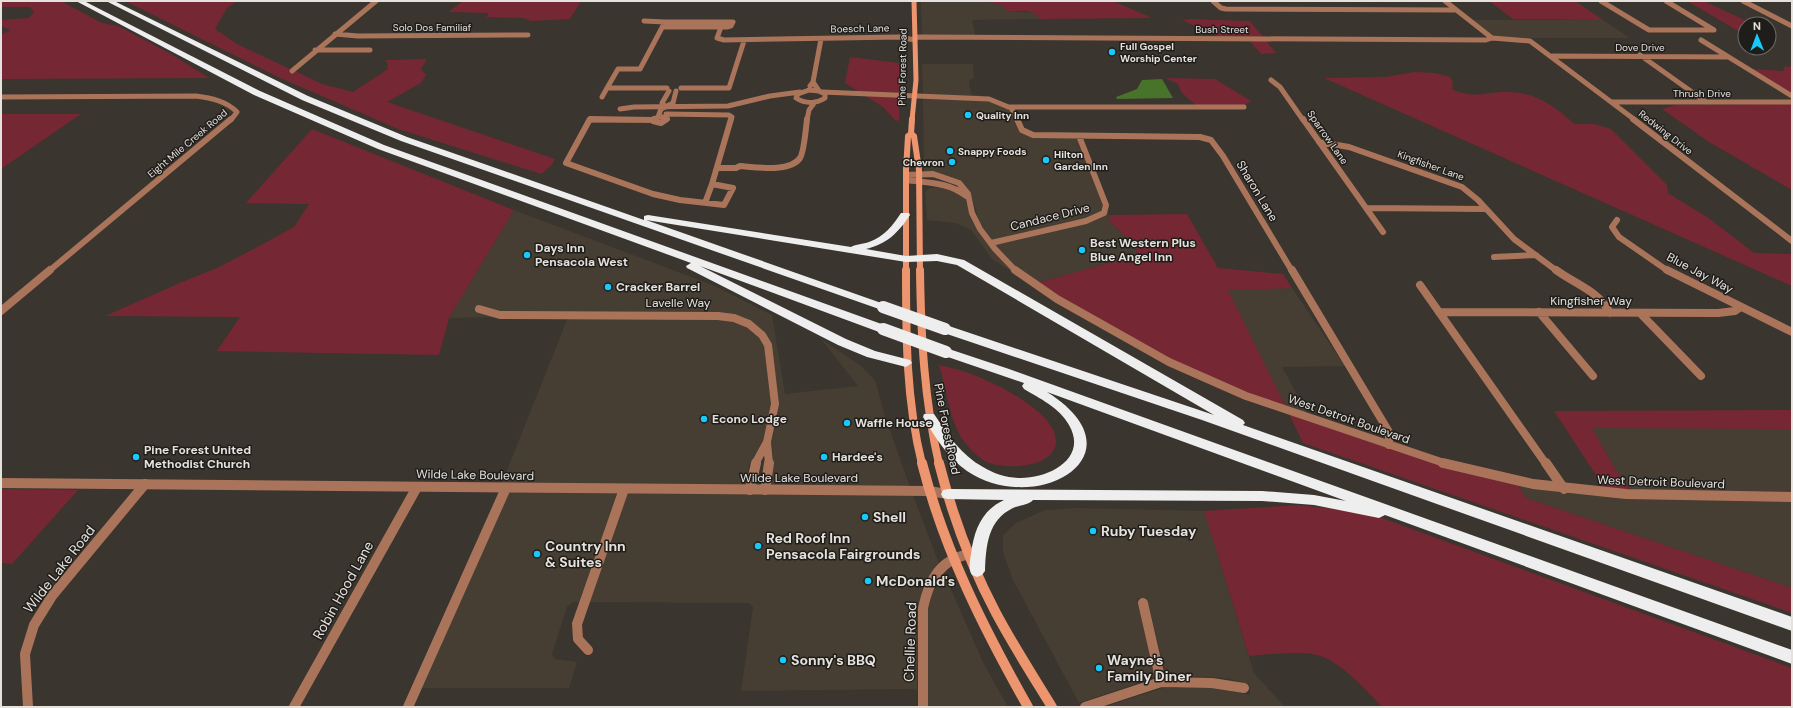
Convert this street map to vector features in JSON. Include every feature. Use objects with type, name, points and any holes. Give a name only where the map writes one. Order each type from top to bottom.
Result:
[{"type":"highway","points":[[79,1],[243,86],[381,147],[1792,657]]},
{"type":"highway","points":[[109,1],[312,101],[404,139],[945,329],[1277,442],[1792,624]]},
{"type":"highway","points":[[595,206],[668,222],[906,259],[920,257],[945,258],[968,266],[1247,428],[1277,442]]},
{"type":"highway","points":[[822,246],[854,248],[866,247],[883,241],[895,231],[906,215]]},
{"type":"highway","points":[[656,247],[732,288],[842,342],[871,354],[906,363]]},
{"type":"highway","points":[[929,417],[953,451],[969,466],[990,477],[1008,481],[1027,482],[1045,480],[1060,474],[1072,465],[1079,453],[1080,441],[1075,424],[1064,410],[1050,398],[1005,372]]},
{"type":"highway","points":[[948,494],[1279,497],[1314,500],[1419,521]]},
{"type":"highway","points":[[977,571],[980,536],[987,522],[994,514],[1002,507],[1018,500],[1058,495]]},
{"type":"main road","name":"Pine Forest Road","points":[[914,1],[915,96],[911,134],[908,136],[906,178],[906,363],[911,410],[928,491],[952,559],[982,627],[1028,707]]},
{"type":"main road","name":"Pine Forest Road","points":[[911,134],[914,136],[917,150],[919,174],[923,372],[929,417],[948,494],[977,571],[1003,626],[1052,707]]},
{"type":"street","points":[[292,71],[315,50],[376,1]]},
{"type":"street","points":[[1213,1],[1221,8],[1226,9],[1456,10]]},
{"type":"street","points":[[1445,1],[1492,38]]},
{"type":"street","points":[[1601,1],[1648,30],[1714,30],[1666,1]]},
{"type":"street","points":[[1743,1],[1792,26]]},
{"type":"street","points":[[644,21],[664,24],[721,27],[732,26],[733,22],[664,24]]},
{"type":"street","points":[[602,97],[618,70],[640,69],[664,24]]},
{"type":"street","name":"Boesch Lane","points":[[721,27],[717,38],[744,41],[768,38],[821,39],[831,37],[915,36]]},
{"type":"street","name":"Solo Dos Familiaf","points":[[335,34],[358,36],[528,35]]},
{"type":"street","name":"Boesch Lane","points":[[899,37],[915,36]]},
{"type":"street","name":"Bush Street","points":[[915,36],[1486,40],[1492,38],[1528,41]]},
{"type":"street","points":[[798,100],[796,96],[813,82],[821,39]]},
{"type":"street","points":[[1700,40],[1792,96]]},
{"type":"street","points":[[607,88],[729,88],[744,41]]},
{"type":"street","name":"Redwing Drive","points":[[1528,41],[1552,56],[1792,240]]},
{"type":"street","points":[[315,50],[370,50]]},
{"type":"street","name":"Dove Drive","points":[[1552,56],[1728,57]]},
{"type":"street","points":[[1640,56],[1706,102]]},
{"type":"street","name":"Sparrow Lane","points":[[1271,80],[1280,87],[1383,232]]},
{"type":"street","points":[[813,82],[826,96],[823,100]]},
{"type":"street","points":[[662,114],[662,103],[668,89]]},
{"type":"street","points":[[662,114],[673,103],[678,89]]},
{"type":"street","points":[[590,120],[662,114],[728,106],[770,96],[782,96],[802,92],[821,91],[902,96]]},
{"type":"street","name":"Eight Mile Creek Road","points":[[1,97],[196,96],[218,100],[237,112],[228,123],[1,311]]},
{"type":"street","points":[[782,96],[805,102],[915,96],[983,98],[994,100],[1008,106],[1244,108]]},
{"type":"street","points":[[805,102],[809,110]]},
{"type":"street","points":[[717,168],[755,170],[759,168],[777,168],[793,164],[800,158],[809,110],[814,102]]},
{"type":"street","name":"Thrush Drive","points":[[1612,102],[1792,102]]},
{"type":"street","name":"Sharon Lane","points":[[1008,106],[1016,115],[1020,128],[1029,134],[1200,137],[1214,142],[1389,432],[1389,445]]},
{"type":"street","points":[[620,109],[634,107],[662,114],[732,116],[705,203]]},
{"type":"street","points":[[594,112],[566,163],[664,197],[724,205],[733,188],[712,184]]},
{"type":"street","name":"Candace Drive","points":[[991,243],[1086,221],[1104,213],[1106,205],[1079,136]]},
{"type":"street","name":"Kingfisher Lane","points":[[1319,142],[1349,146],[1457,184],[1471,193],[1507,232],[1560,274],[1596,296],[1606,304],[1610,313]]},
{"type":"street","name":"West Detroit Boulevard","points":[[906,178],[919,174],[933,174],[952,180],[964,188],[968,194],[968,199],[976,221],[991,243],[1016,271],[1039,287],[1180,368],[1246,396],[1389,445],[1481,473],[1564,489],[1649,495],[1792,496]]},
{"type":"street","points":[[906,178],[919,183],[953,187],[968,199]]},
{"type":"street","points":[[919,195],[923,189],[937,185]]},
{"type":"street","points":[[1366,208],[1485,209]]},
{"type":"street","name":"Blue Jay Way","points":[[1617,220],[1612,228],[1616,234],[1680,278],[1792,332]]},
{"type":"street","points":[[1494,257],[1536,255]]},
{"type":"street","points":[[1420,285],[1564,489]]},
{"type":"street","name":"Kingfisher Way","points":[[1439,312],[1718,313],[1735,311],[1741,307]]},
{"type":"street","name":"Lavelle Way","points":[[479,309],[500,315],[713,315],[729,317],[744,322],[759,332],[768,345],[775,408],[767,442],[754,466],[750,490]]},
{"type":"street","points":[[1539,312],[1593,376]]},
{"type":"street","points":[[1640,313],[1701,376]]},
{"type":"street","name":"Lavelle Way","points":[[765,490],[769,466],[767,442]]},
{"type":"street","name":"Wilde Lake Boulevard","points":[[1,482],[928,491],[948,494]]},
{"type":"street","name":"Wilde Lake Road","points":[[28,707],[25,654],[34,625],[52,596],[144,484]]},
{"type":"street","name":"Robin Hood Lane","points":[[294,707],[417,487]]},
{"type":"street","points":[[408,707],[506,488]]},
{"type":"street","points":[[588,650],[581,646],[576,636],[577,624],[624,489]]},
{"type":"street","points":[[952,559],[970,554]]},
{"type":"street","name":"Chellie Road","points":[[923,707],[923,608],[930,585],[952,559]]},
{"type":"street","points":[[1143,603],[1161,682]]},
{"type":"street","points":[[1085,707],[1161,682],[1212,683],[1244,688]]},
{"type":"shaded area","points":[[1,1],[61,1],[102,23],[118,26],[171,54],[209,78],[1,79],[1,35],[10,30],[1,26],[1,20],[29,18],[34,12],[30,7],[1,7]]},
{"type":"shaded area","points":[[125,1],[237,1],[227,8],[215,29],[237,44],[290,69],[289,73],[295,71],[322,84],[353,92],[388,69],[387,62],[385,60],[427,59],[421,69],[426,75],[421,83],[387,102],[555,159],[551,166],[541,174],[398,129],[278,77]]},
{"type":"shaded area","points":[[463,1],[581,1],[570,19],[531,21],[524,18],[486,17],[489,13],[448,12]]},
{"type":"shaded area","points":[[921,1],[985,1],[1004,6],[1006,11],[1034,13],[1041,19],[972,20],[976,38],[922,39]]},
{"type":"shaded area","points":[[985,1],[1113,1],[1152,18],[1041,19],[1034,13],[1026,11],[1006,11],[1004,6]]},
{"type":"shaded area","points":[[1489,1],[1575,1],[1603,20],[1513,19]]},
{"type":"shaded area","points":[[1687,1],[1704,1],[1737,16],[1737,30]]},
{"type":"shaded area","points":[[1182,20],[1250,21],[1276,53],[1261,54],[1247,38],[1221,38]]},
{"type":"shaded area","points":[[1471,20],[1603,20],[1630,38],[1494,38]]},
{"type":"shaded area","points":[[850,57],[899,63],[899,121],[895,120],[883,107],[845,83]]},
{"type":"shaded area","points":[[922,64],[973,64],[974,78],[969,81],[971,94],[983,96],[923,95]]},
{"type":"shaded area","points":[[1792,66],[1792,94],[1750,69],[1783,71],[1784,67]]},
{"type":"shaded area","points":[[1414,72],[1435,73],[1450,77],[1453,82],[1452,89],[1467,94],[1473,95],[1509,92],[1528,95],[1553,106],[1574,124],[1594,124],[1611,129],[1667,185],[1668,193],[1710,219],[1754,253],[1792,254],[1792,286],[1324,78],[1385,77]]},
{"type":"shaded area","points":[[1166,78],[1215,79],[1251,101],[1245,105],[1197,106],[1182,93],[1178,84]]},
{"type":"shaded area","points":[[1162,79],[1173,98],[1117,99],[1116,97],[1137,89],[1142,80]]},
{"type":"shaded area","points":[[923,97],[982,99],[1007,108],[1013,115],[1020,131],[1076,138],[1103,205],[1101,212],[1084,219],[992,241],[979,221],[971,194],[967,188],[961,182],[950,177],[924,172]]},
{"type":"shaded area","points":[[1792,104],[1792,190],[1709,142],[1662,109],[1675,105]]},
{"type":"shaded area","points":[[1,114],[81,114],[1,169]]},
{"type":"shaded area","points":[[312,129],[514,210],[449,318],[439,355],[217,351],[240,317],[105,316],[217,268],[294,227],[309,204],[246,203]]},
{"type":"shaded area","points":[[941,187],[961,195],[965,200],[973,222],[983,238],[1015,274],[992,259],[971,230],[955,223],[927,220],[925,192],[930,188]]},
{"type":"shaded area","points":[[514,210],[715,286],[772,315],[785,394],[858,386],[821,339],[860,365],[875,380],[885,416],[910,487],[770,486],[773,466],[772,442],[779,404],[771,344],[763,330],[747,319],[501,312],[479,306],[474,311],[498,317],[449,318]]},
{"type":"shaded area","points":[[1108,211],[1109,221],[1136,247],[1137,255],[1037,283],[1019,269],[995,245],[1088,223],[1103,217]]},
{"type":"shaded area","points":[[1187,214],[1218,268],[1283,274],[1292,288],[1228,290],[1286,407],[1262,399],[1161,355],[1037,283],[1137,255],[1136,247],[1109,221],[1109,215]]},
{"type":"shaded area","points":[[1292,288],[1345,366],[1282,367],[1308,414],[1286,407],[1227,289]]},
{"type":"shaded area","points":[[568,317],[728,320],[742,324],[756,333],[764,346],[771,405],[763,441],[749,465],[746,486],[502,483]]},
{"type":"shaded area","points":[[939,365],[966,372],[991,382],[1021,399],[1035,409],[1046,419],[1053,430],[1056,442],[1053,451],[1047,458],[1037,462],[1013,466],[1001,466],[991,463],[983,460],[975,454],[963,440],[955,424]]},
{"type":"shaded area","points":[[1792,410],[1792,429],[1592,428],[1617,472],[1631,491],[1605,489],[1554,411]]},
{"type":"shaded area","points":[[1289,414],[1518,485],[1526,498],[1792,588],[1792,613],[1303,443]]},
{"type":"shaded area","points":[[1592,428],[1791,428],[1792,492],[1631,491],[1617,472]]},
{"type":"shaded area","points":[[1518,485],[1792,501],[1792,588],[1526,498]]},
{"type":"shaded area","points":[[1,489],[78,490],[12,564],[1,563]]},
{"type":"shaded area","points":[[509,492],[617,493],[579,602],[573,602],[567,607],[552,654],[555,659],[577,662],[569,688],[422,688]]},
{"type":"shaded area","points":[[627,493],[913,495],[939,564],[925,583],[918,607],[917,691],[915,689],[741,691],[753,607],[749,603],[590,602]]},
{"type":"shaded area","points":[[1298,505],[1344,510],[1379,517],[1792,668],[1792,707],[1382,707],[1340,666],[1323,657],[1307,653],[1249,656],[1204,511]]},
{"type":"shaded area","points":[[1077,508],[1204,511],[1254,673],[1285,707],[1105,707],[1163,688],[1213,688],[1250,695],[1249,684],[1230,679],[1166,676],[1147,598],[1137,598],[1155,677],[1079,703],[1013,580],[1003,552],[1003,535],[1016,523],[1045,510]]},
{"type":"shaded area","points":[[944,574],[984,664],[1008,707],[928,707],[928,608],[934,587]]},
{"type":"place","name":"Full Gospel Worship Center","points":[[1112,52]]},
{"type":"place","name":"Quality Inn","points":[[968,115]]},
{"type":"place","name":"Snappy Foods","points":[[950,151]]},
{"type":"place","name":"Hilton Garden Inn","points":[[1046,160]]},
{"type":"place","name":"Chevron","points":[[952,162]]},
{"type":"place","name":"Best Western Plus Blue Angel Inn","points":[[1082,250]]},
{"type":"place","name":"Days Inn Pensacola West","points":[[527,255]]},
{"type":"place","name":"Cracker Barrel","points":[[608,287]]},
{"type":"place","name":"Econo Lodge","points":[[704,419]]},
{"type":"place","name":"Waffle House","points":[[847,423]]},
{"type":"place","name":"Pine Forest United Methodist Church","points":[[136,457]]},
{"type":"place","name":"Hardee's","points":[[824,457]]},
{"type":"place","name":"Shell","points":[[865,517]]},
{"type":"place","name":"Ruby Tuesday","points":[[1093,531]]},
{"type":"place","name":"Red Roof Inn Pensacola Fairgrounds","points":[[758,546]]},
{"type":"place","name":"Country Inn & Suites","points":[[537,554]]},
{"type":"place","name":"McDonald's","points":[[868,581]]},
{"type":"place","name":"Sonny's BBQ","points":[[783,660]]},
{"type":"place","name":"Wayne's Family Diner","points":[[1099,668]]}]
